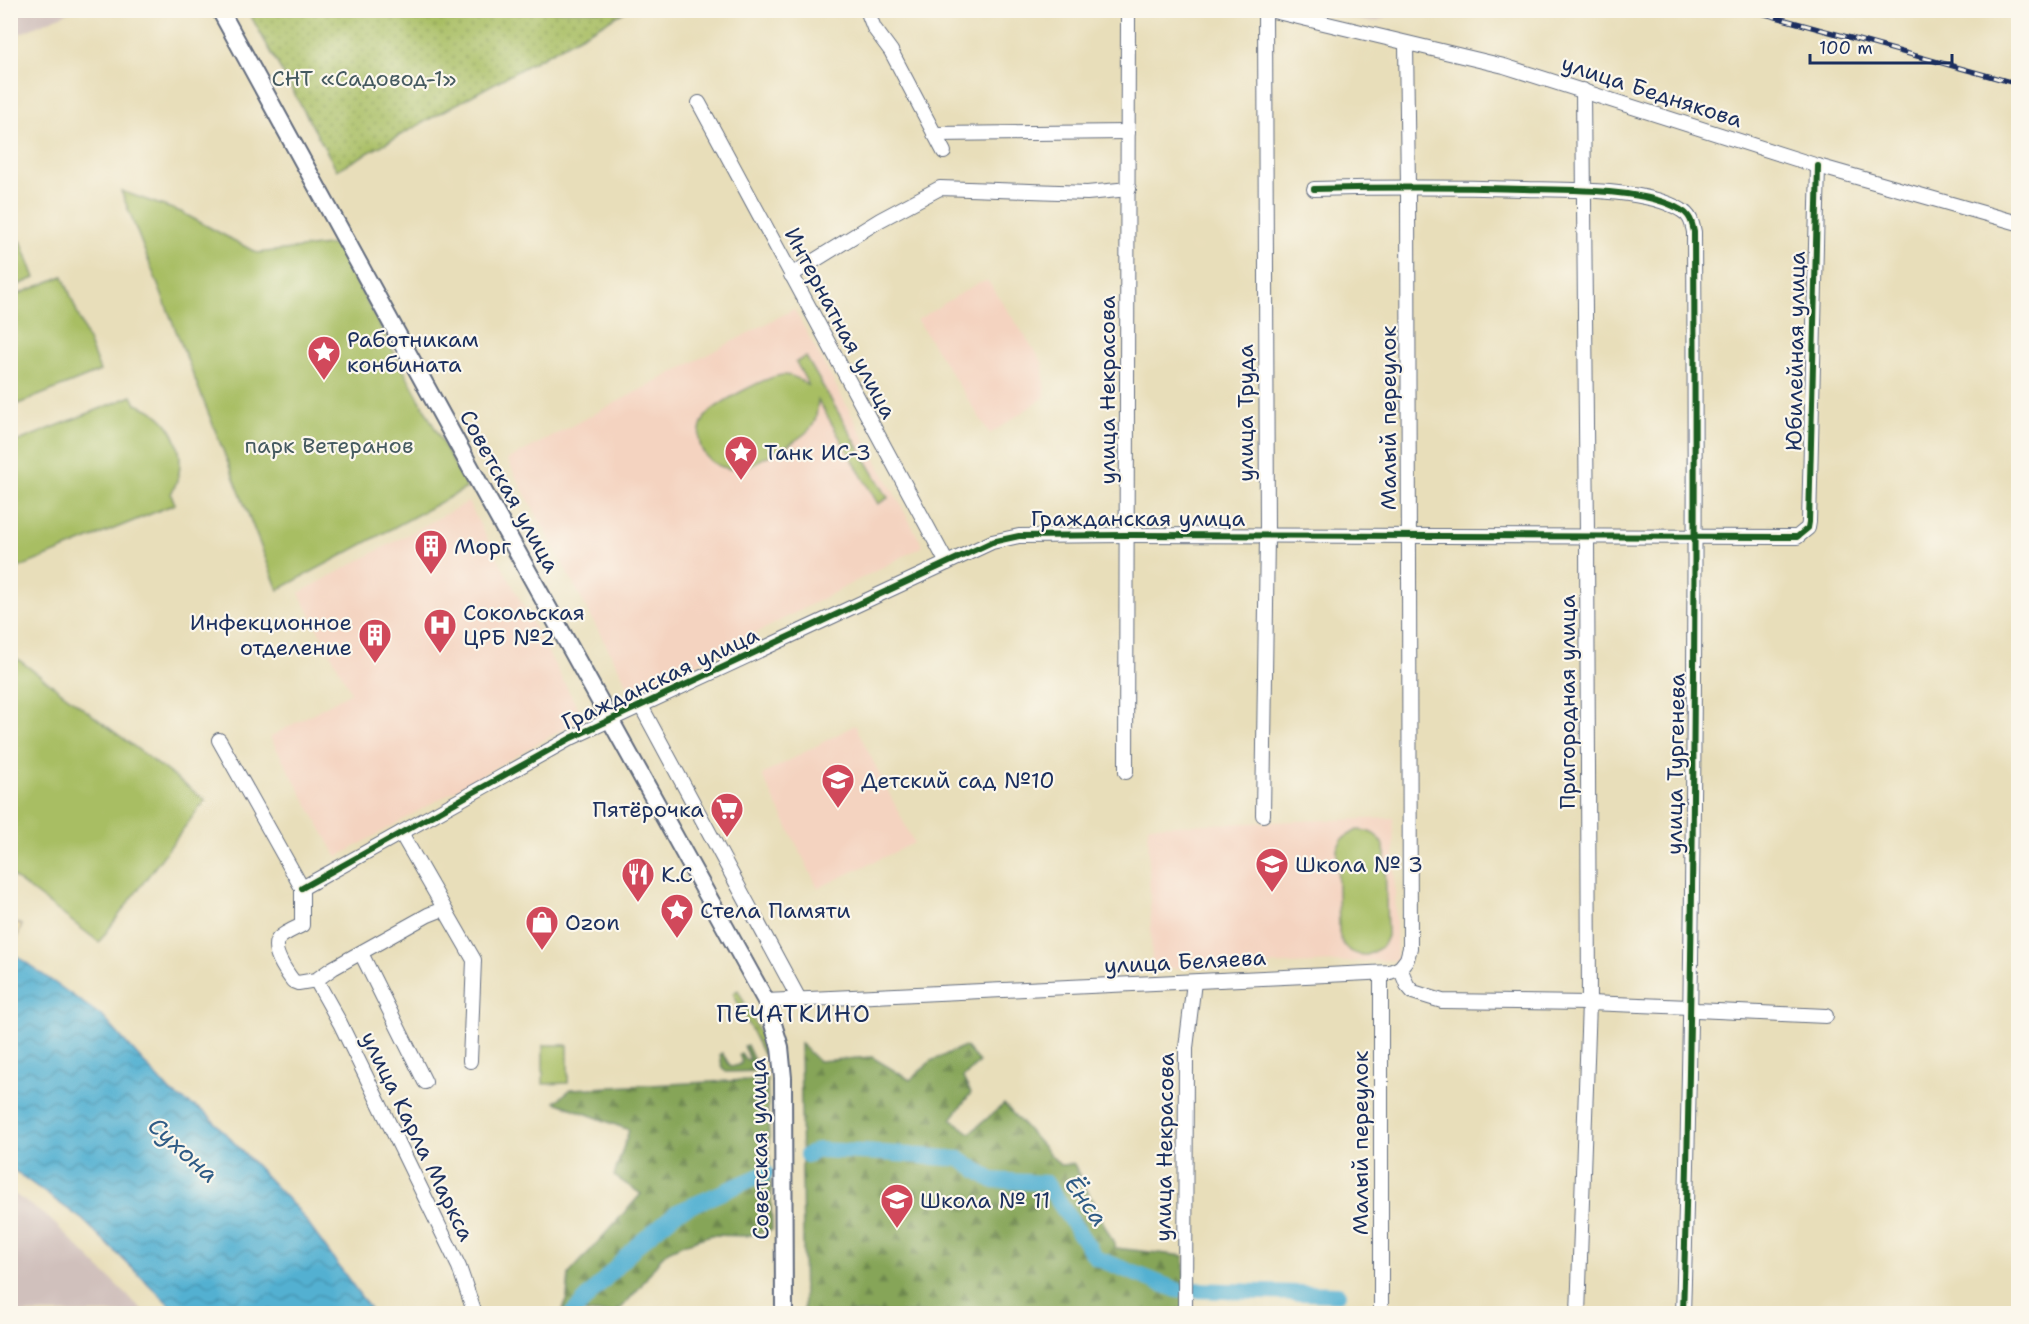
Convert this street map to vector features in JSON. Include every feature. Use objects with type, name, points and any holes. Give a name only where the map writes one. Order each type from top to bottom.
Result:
[{"type":"main road","name":"Советская улица","points":[[220,10],[766,1001],[780,1047],[783,1078],[784,1314]]},
{"type":"street","points":[[867,10],[874,28],[891,51],[944,152]]},
{"type":"street","name":"улица Некрасова","points":[[1126,772],[1128,10]]},
{"type":"street","name":"улица Беднякова","points":[[1267,10],[1504,66],[1818,166],[2019,223]]},
{"type":"street","name":"улица Труда","points":[[1263,815],[1267,10]]},
{"type":"street","name":"Малый переулок","points":[[1400,968],[1407,959],[1410,948],[1406,44]]},
{"type":"street","name":"Пригородная улица","points":[[1578,1314],[1589,1003],[1583,90]]},
{"type":"street","name":"Интернатная улица","points":[[699,104],[947,563]]},
{"type":"street","points":[[934,134],[1128,132]]},
{"type":"street","name":"Юбилейная улица","points":[[1803,534],[1809,522],[1818,166]]},
{"type":"street","points":[[1314,189],[1408,186],[1584,190]]},
{"type":"street","points":[[791,276],[880,220],[940,188],[1087,193],[1129,189]]},
{"type":"street","name":"улица Тургенева","points":[[1584,190],[1639,196],[1669,204],[1688,216],[1694,232],[1695,537],[1690,1007],[1683,1314]]},
{"type":"street","name":"Гражданская улица","points":[[302,888],[571,738],[993,542],[1012,537],[1791,538],[1803,534]]},
{"type":"street","points":[[641,706],[799,999]]},
{"type":"street","points":[[219,740],[302,888],[302,925],[280,938],[276,950],[293,981],[304,983],[316,980],[361,952],[443,909]]},
{"type":"street","points":[[401,833],[474,960],[470,1061]]},
{"type":"street","points":[[361,952],[425,1082]]},
{"type":"street","points":[[1400,968],[1407,985],[1413,992],[1442,1001],[1589,1003],[1826,1016]]},
{"type":"street","name":"улица Беляева","points":[[766,1001],[1381,973],[1400,968]]},
{"type":"street","name":"Малый переулок","points":[[1381,973],[1381,1314]]},
{"type":"street","name":"улица Карла Маркса","points":[[316,980],[340,1023],[459,1267],[475,1314]]},
{"type":"street","name":"улица Некрасова","points":[[1185,1314],[1186,1048],[1194,982]]},
{"type":"shaded area","points":[[11,10],[72,11],[19,34],[14,38],[11,46]]},
{"type":"shaded area","points":[[1391,10],[1384,18],[1369,22],[1320,11]]},
{"type":"shaded area","points":[[988,281],[1043,363],[1045,397],[990,434],[917,320],[978,283]]},
{"type":"shaded area","points":[[794,309],[923,546],[634,697],[507,460]]},
{"type":"shaded area","name":"Сокольская ЦРБ №2","points":[[468,502],[583,718],[337,857],[270,737],[351,692],[299,593]]},
{"type":"shaded area","name":"Детский сад №10","points":[[855,725],[914,843],[818,888],[762,775]]},
{"type":"shaded area","name":"Школа № 3","points":[[1393,818],[1397,960],[1152,969],[1148,826]]},
{"type":"shaded area","points":[[10,1191],[50,1219],[145,1313],[11,1313]]},
{"type":"green space","name":"СНТ «Садовод-1»","points":[[248,11],[626,11],[337,170]]},
{"type":"green space","name":"парк Ветеранов","points":[[121,191],[181,212],[257,253],[336,244],[467,488],[278,590]]},
{"type":"green space","points":[[21,241],[35,278],[11,288],[11,245]]},
{"type":"green space","points":[[63,276],[100,371],[11,407],[11,297]]},
{"type":"green space","points":[[806,357],[888,498],[878,504],[818,400],[815,420],[810,429],[782,449],[742,469],[721,467],[706,456],[702,449],[699,440],[704,419],[728,399],[777,376],[788,375],[809,386],[796,362]]},
{"type":"green space","points":[[132,396],[136,404],[161,418],[176,440],[180,467],[171,494],[175,504],[11,571],[11,444]]},
{"type":"green space","points":[[11,654],[205,800],[99,942],[11,875]]},
{"type":"green space","points":[[1357,830],[1376,836],[1385,854],[1387,936],[1382,947],[1367,955],[1356,954],[1348,949],[1342,942],[1339,932],[1337,849],[1342,839]]},
{"type":"green space","points":[[738,990],[761,1036],[766,1053],[763,1054],[733,993]]},
{"type":"green space","points":[[800,1043],[818,1061],[872,1057],[910,1080],[931,1061],[965,1046],[979,1062],[963,1078],[971,1093],[951,1119],[970,1133],[1004,1104],[1060,1165],[1074,1164],[1116,1248],[1184,1256],[1185,1313],[804,1313]]},
{"type":"green space","points":[[543,1045],[568,1045],[568,1083],[543,1084]]},
{"type":"green space","points":[[747,1045],[756,1065],[760,1065],[763,1071],[726,1072],[722,1067],[720,1054],[722,1053],[731,1067],[739,1065],[742,1062],[739,1055],[741,1053],[745,1059],[750,1060],[744,1046]]},
{"type":"green space","points":[[767,1079],[772,1230],[746,1236],[711,1235],[668,1251],[617,1313],[562,1313],[567,1297],[569,1274],[641,1194],[614,1176],[629,1130],[555,1102],[571,1089]]},
{"type":"sand","points":[[10,921],[22,925],[11,952],[10,952]]},
{"type":"water","name":"Сухона","points":[[11,952],[103,1017],[171,1093],[206,1113],[298,1210],[373,1313],[178,1313],[83,1220],[11,1168]]},
{"type":"waterway","name":"Ёнса","points":[[807,1155],[818,1150],[960,1159],[992,1180],[1046,1183],[1096,1258],[1177,1290]]},
{"type":"waterway","name":"Ёнса","points":[[572,1314],[636,1246],[677,1212],[766,1173]]},
{"type":"waterway","name":"Ёнса","points":[[1193,1290],[1338,1294]]},
{"type":"railway","points":[[1750,10],[2018,84]]},
{"type":"cycle path","points":[[302,888],[571,738],[992,542],[1019,536],[1127,535],[1797,537],[1808,528],[1809,522],[1818,166]]},
{"type":"cycle path","points":[[1314,189],[1445,188],[1605,192],[1627,194],[1666,203],[1684,212],[1691,222],[1694,232],[1695,367],[1694,638],[1690,1043],[1683,1314]]},
{"type":"place","name":"Работникам конбината","points":[[324,381]]},
{"type":"place","name":"Танк ИС-3","points":[[741,481]]},
{"type":"place","name":"Морг","points":[[431,575]]},
{"type":"place","name":"Сокольская ЦРБ №2","points":[[440,654]]},
{"type":"place","name":"Инфекционное отделение","points":[[375,664]]},
{"type":"place","name":"Детский сад №10","points":[[838,809]]},
{"type":"place","name":"Пятёрочка","points":[[727,838]]},
{"type":"place","name":"Школа № 3","points":[[1272,893]]},
{"type":"place","name":"К.С","points":[[638,903]]},
{"type":"place","name":"Стела Памяти","points":[[677,939]]},
{"type":"place","name":"Ozon","points":[[542,951]]},
{"type":"place","name":"Школа № 11","points":[[897,1229]]},
{"type":"district","name":"ПЕЧАТКИНО","points":[[794,1014]]}]
